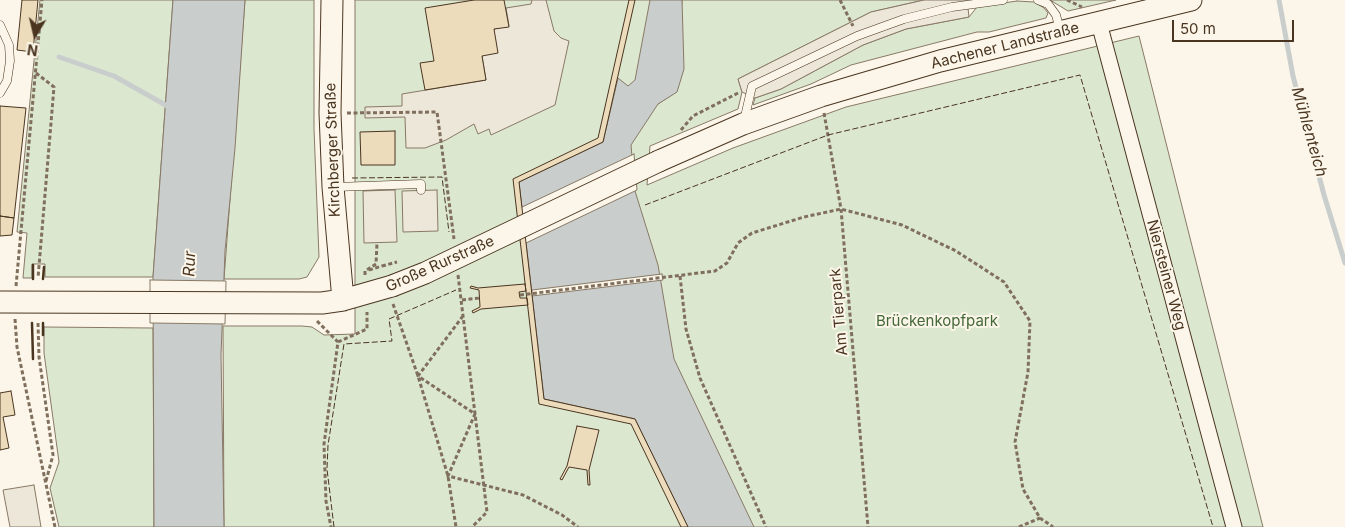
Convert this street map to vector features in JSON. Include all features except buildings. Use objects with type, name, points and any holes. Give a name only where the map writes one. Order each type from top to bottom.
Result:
[{"type":"main road","name":"Kirchberger Straße","points":[[332,0],[330,113],[332,301]]},
{"type":"main road","name":"Aachener Landstraße","points":[[821,96],[940,61],[1191,0]]},
{"type":"main road","name":"Große Rurstraße","points":[[8,302],[332,301],[366,294],[425,273],[659,161],[744,124],[821,96]]},
{"type":"street","name":"Niersteiner Weg","points":[[1098,24],[1234,527]]},
{"type":"lane","points":[[744,124],[752,86],[857,36],[904,19],[1003,0]]},
{"type":"lane","points":[[1038,0],[1048,4],[1056,15],[1061,32]]},
{"type":"lane","points":[[0,25],[9,44],[10,60],[7,81],[0,93]]},
{"type":"lane","points":[[332,187],[421,184],[421,190]]},
{"type":"path","points":[[42,0],[8,302],[55,527]]},
{"type":"path","points":[[840,0],[857,36]]},
{"type":"path","points":[[35,73],[54,88],[38,278]]},
{"type":"path","points":[[677,135],[693,116],[752,86]]},
{"type":"path","name":"Am Tierpark","points":[[821,96],[841,209],[868,527]]},
{"type":"path","points":[[520,295],[715,271],[727,263],[738,243],[752,232],[804,217],[841,209],[902,225],[956,252],[1004,282],[1030,321],[1028,372],[1015,442],[1022,489],[1040,518],[1052,527]]},
{"type":"path","points":[[376,260],[377,243]]},
{"type":"path","points":[[365,271],[382,266]]},
{"type":"path","points":[[680,276],[686,329],[700,378],[766,527]]},
{"type":"path","points":[[390,287],[448,476],[456,527]]},
{"type":"path","points":[[338,342],[368,329],[366,294]]},
{"type":"path","points":[[462,300],[480,298]]},
{"type":"path","points":[[418,376],[463,316]]},
{"type":"path","points":[[38,323],[39,357],[52,455],[46,482]]},
{"type":"path","points":[[324,328],[338,342]]},
{"type":"path","points":[[331,527],[326,501],[324,444],[338,342]]},
{"type":"path","points":[[418,376],[475,414],[448,476]]},
{"type":"path","points":[[448,476],[523,495],[578,527]]},
{"type":"path","points":[[1019,527],[1040,518]]},
{"type":"green space","points":[[40,0],[173,0],[153,277],[45,277],[45,264],[32,264],[32,278],[23,278],[27,233],[17,232]]},
{"type":"green space","points":[[245,0],[314,0],[314,129],[319,257],[307,277],[299,279],[224,279]]},
{"type":"green space","name":"Brückenkopfpark","points":[[355,0],[662,0],[658,104],[676,92],[682,0],[924,0],[871,12],[738,79],[742,92],[738,109],[650,146],[647,185],[733,148],[846,107],[1139,36],[1263,527],[224,527],[223,326],[302,326],[312,327],[324,335],[355,334]]},
{"type":"green space","points":[[1050,0],[1116,0],[1068,11]]},
{"type":"green space","points":[[1017,1],[1034,2],[1048,13],[1046,18],[989,32],[977,32],[851,65],[811,84],[753,105],[755,98],[781,89],[863,45],[906,29],[969,17],[977,7]]},
{"type":"green space","points":[[44,327],[153,328],[154,527],[59,527],[50,488],[59,462],[44,353]]},
{"type":"shaded area","points":[[532,0],[546,0],[554,31],[561,38],[569,41],[555,105],[491,135],[489,129],[478,134],[474,124],[446,140],[425,148],[406,148],[405,117],[365,118],[365,107],[402,106],[402,94],[486,80],[482,56],[494,29],[509,26],[506,8],[531,4]]},
{"type":"shaded area","points":[[924,0],[967,0],[969,17],[906,29],[863,45],[781,89],[755,98],[742,92],[738,79],[871,12]]},
{"type":"shaded area","points":[[395,190],[397,242],[364,243],[363,191]]},
{"type":"shaded area","points":[[437,190],[438,231],[403,232],[402,191]]},
{"type":"shaded area","points":[[34,485],[41,527],[10,527],[3,490]]},
{"type":"water","name":"Rur","points":[[173,0],[245,0],[235,148],[225,251],[221,355],[224,527],[154,527],[153,277]]},
{"type":"water","points":[[650,0],[682,0],[684,69],[677,92],[658,104],[631,145],[635,191],[658,265],[674,359],[754,527],[688,527],[635,419],[544,399],[519,182],[603,142],[618,78],[628,86],[635,80]]},
{"type":"pier","points":[[634,154],[637,190],[524,244],[520,208]]},
{"type":"pier","points":[[662,274],[663,280],[532,296],[532,290]]},
{"type":"pier","points":[[150,280],[226,281],[225,324],[150,323]]},
{"type":"waterway","name":"Mühlenteich","points":[[1279,0],[1293,76],[1324,195],[1345,263]]},
{"type":"waterway","points":[[59,57],[114,76],[169,107]]},
{"type":"fence","points":[[645,205],[828,135],[1080,75],[1213,527]]},
{"type":"fence","points":[[352,178],[442,177],[449,232]]},
{"type":"fence","points":[[334,527],[327,469],[328,445],[344,344],[392,341],[389,319],[456,290]]},
{"type":"wall","points":[[33,265],[33,279]]},
{"type":"wall","points":[[43,279],[44,267]]},
{"type":"wall","points":[[32,323],[33,359]]},
{"type":"wall","points":[[43,323],[43,335]]}]
